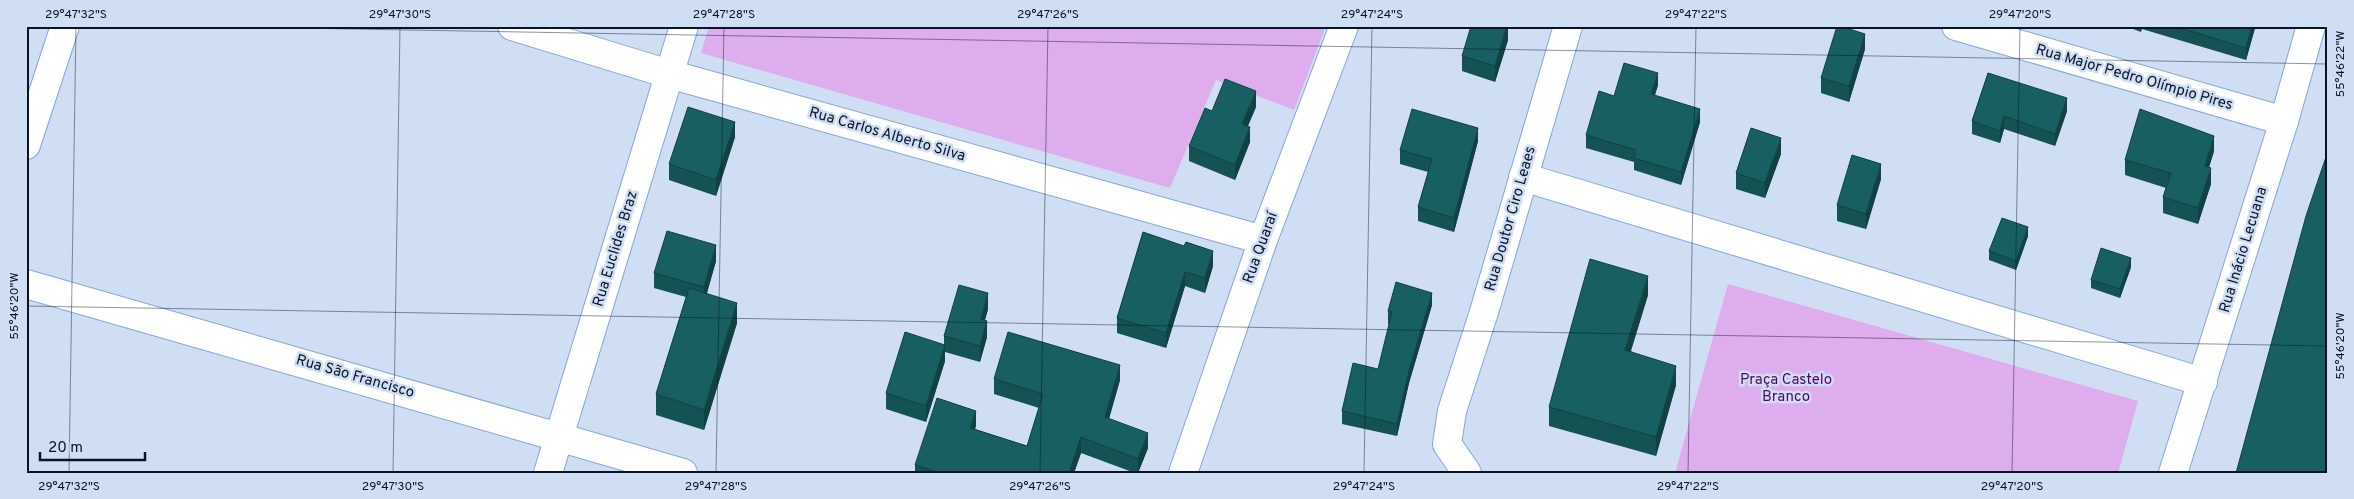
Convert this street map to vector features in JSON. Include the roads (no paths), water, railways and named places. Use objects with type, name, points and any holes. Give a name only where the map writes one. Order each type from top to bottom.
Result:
[{"type":"street","points":[[26,145],[65,26]]},
{"type":"street","name":"Rua Carlos Alberto Silva","points":[[512,26],[669,74],[1263,240]]},
{"type":"street","name":"Rua Euclides Braz","points":[[548,473],[684,26]]},
{"type":"street","name":"Rua Quaraí","points":[[1183,473],[1263,240],[1344,26]]},
{"type":"street","name":"Rua Doutor Ciro Leaes","points":[[1467,473],[1448,444],[1452,411],[1568,26]]},
{"type":"street","name":"Rua Major Pedro Olímpio Pires","points":[[1956,26],[2284,121]]},
{"type":"street","name":"Rua Inácio Lecuana","points":[[2173,473],[2284,121],[2310,26]]},
{"type":"street","points":[[1523,177],[2203,382]]},
{"type":"street","name":"Rua São Francisco","points":[[26,284],[683,473]]},
{"type":"park label","name":"Praça Castelo Branco","points":[[1786,388]]}]
